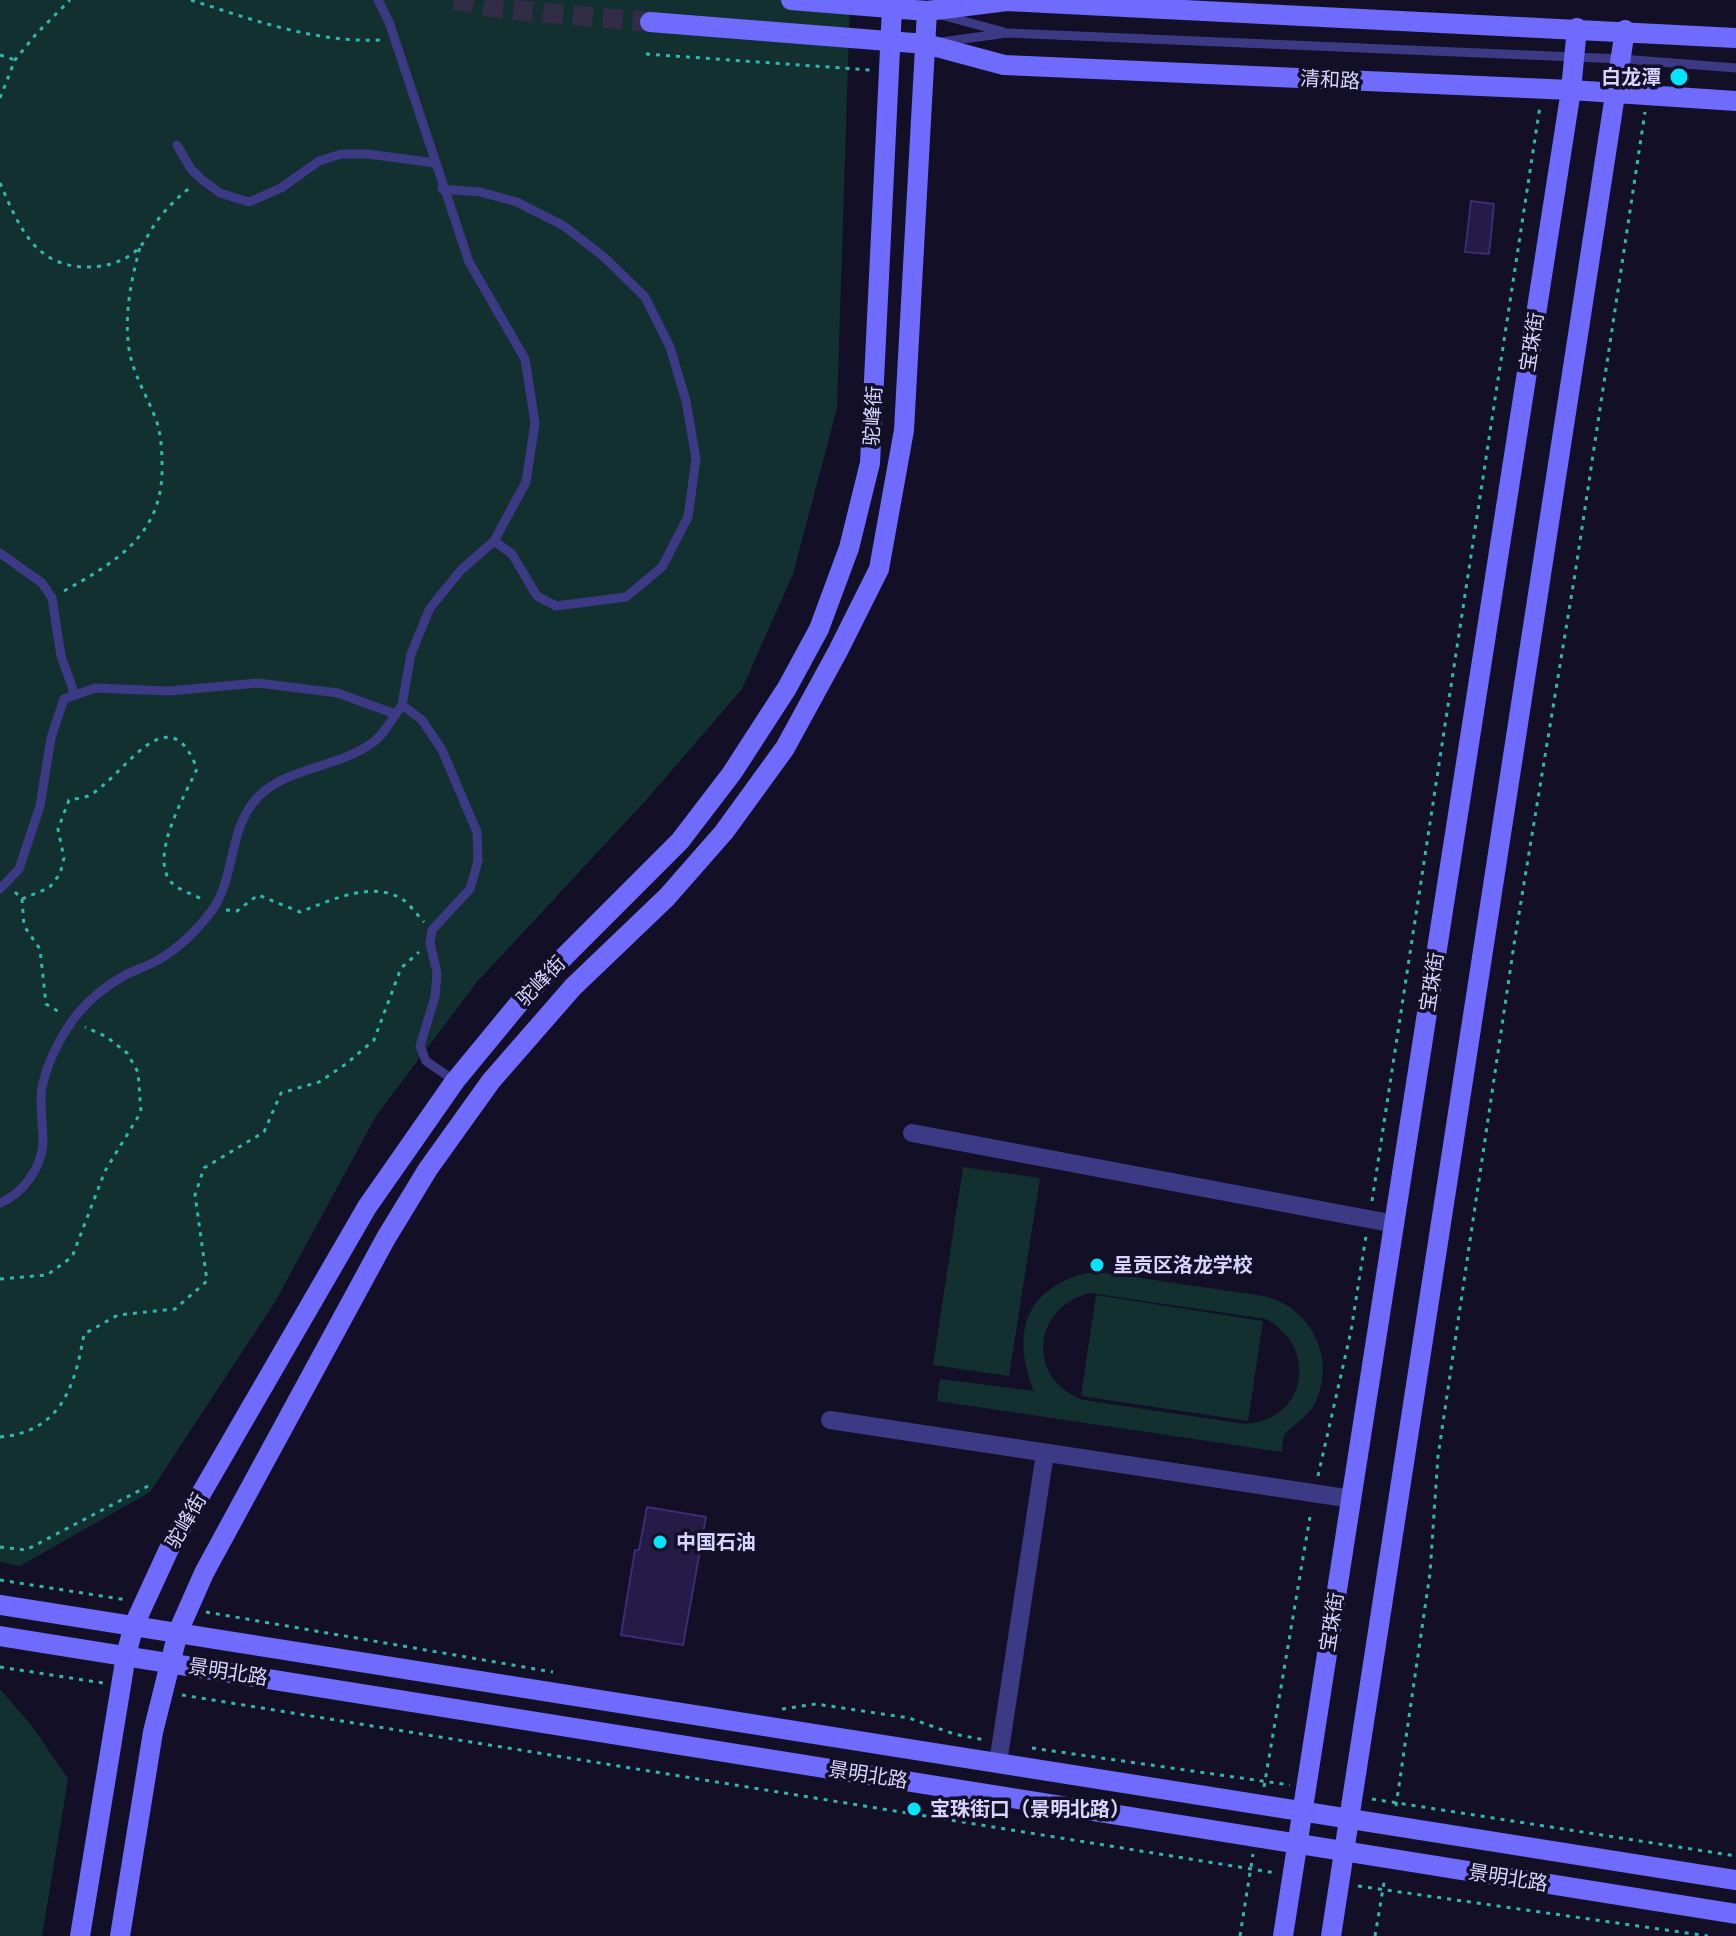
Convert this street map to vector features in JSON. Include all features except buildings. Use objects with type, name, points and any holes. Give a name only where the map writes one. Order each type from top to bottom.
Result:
[{"type":"main road","name":"清和路","points":[[791,0],[927,11],[1007,1],[1736,38]]},
{"type":"main road","name":"驼峰街","points":[[80,1936],[126,1655],[134,1625],[169,1549],[367,1207],[455,1081],[525,996],[680,841],[732,773],[787,688],[819,629],[849,548],[870,463],[892,8]]},
{"type":"main road","name":"驼峰街","points":[[120,1936],[153,1732],[178,1632],[204,1573],[371,1266],[428,1169],[491,1081],[573,987],[667,897],[724,832],[785,748],[879,569],[904,430],[927,11]]},
{"type":"main road","name":"清和路","points":[[650,22],[926,44],[1004,65],[1571,90],[1736,101]]},
{"type":"main road","name":"宝珠街","points":[[1283,1936],[1571,90],[1577,28]]},
{"type":"main road","points":[[1331,1936],[1625,30]]},
{"type":"main road","name":"景明北路","points":[[0,1605],[1000,1753],[1261,1804],[1736,1880]]},
{"type":"main road","name":"景明北路","points":[[0,1636],[1736,1914]]},
{"type":"street","points":[[912,1133],[1395,1224]]},
{"type":"street","points":[[830,1420],[1352,1499]]},
{"type":"street","points":[[1000,1753],[1045,1453]]},
{"type":"lane","points":[[0,1203],[12,1198],[33,1174],[43,1146],[42,1089],[51,1057],[73,1021],[92,999],[125,975],[162,959],[193,932],[215,906],[240,822],[259,796],[287,778],[327,765],[373,742],[402,705],[411,654],[430,608],[461,570],[494,541],[526,482],[535,423],[525,359],[469,262],[442,189],[395,39],[378,0]]},
{"type":"lane","name":"清和路","points":[[927,11],[1007,33]]},
{"type":"lane","name":"清和路","points":[[926,44],[1007,33],[1622,59],[1736,68]]},
{"type":"lane","points":[[177,145],[191,169],[201,179],[220,193],[249,202],[281,188],[319,161],[341,154],[368,154],[435,163]]},
{"type":"lane","points":[[442,189],[480,192],[517,202],[564,226],[604,257],[645,297],[670,347],[686,401],[696,459],[688,517],[662,567],[626,597],[556,606],[537,596],[512,554],[494,541]]},
{"type":"lane","points":[[0,553],[42,583],[52,598],[61,656],[75,695]]},
{"type":"lane","points":[[3,886],[19,869],[40,806],[51,738],[64,699],[95,688],[169,691],[258,683],[338,693],[395,714]]},
{"type":"lane","points":[[402,705],[422,720],[442,750],[477,832],[478,861],[470,889],[432,930],[430,943],[437,973],[435,997],[420,1046],[426,1061],[455,1081]]},
{"type":"path","points":[[0,98],[15,60],[70,0]]},
{"type":"path","points":[[191,0],[274,27],[354,41],[395,39]]},
{"type":"path","points":[[646,54],[890,71]]},
{"type":"path","points":[[0,55],[15,60]]},
{"type":"path","points":[[1261,1804],[1314,1493],[1351,1331],[1543,89]]},
{"type":"path","points":[[1393,1825],[1430,1573],[1438,1456],[1515,938],[1575,574],[1648,95]]},
{"type":"path","points":[[0,183],[16,221],[35,247],[52,260],[73,267],[101,267],[124,259],[140,247],[178,197],[201,179]]},
{"type":"path","points":[[52,598],[128,550],[156,513],[163,487],[162,448],[156,419],[137,379],[127,327],[129,287],[140,247]]},
{"type":"path","points":[[22,899],[49,888],[60,874],[64,858],[58,829],[69,800],[89,796],[144,746],[164,737],[180,741],[190,750],[197,769],[174,817],[162,860],[171,883],[215,906],[237,911],[258,895],[300,912],[336,898],[375,891],[402,899],[432,930]]},
{"type":"path","points":[[3,886],[22,899]]},
{"type":"path","points":[[0,1279],[47,1275],[72,1257],[105,1171],[141,1112],[138,1072],[127,1053],[107,1037],[46,1004],[40,949],[24,926],[22,899]]},
{"type":"path","points":[[0,1437],[22,1435],[57,1411],[77,1375],[84,1334],[118,1315],[175,1309],[207,1281],[195,1195],[204,1168],[264,1132],[281,1093],[319,1082],[374,1040],[401,968],[430,943]]},
{"type":"path","points":[[0,1547],[26,1550],[150,1485]]},
{"type":"path","points":[[0,1580],[145,1602]]},
{"type":"path","points":[[188,1608],[558,1673]]},
{"type":"path","points":[[0,1667],[121,1686]]},
{"type":"path","points":[[162,1692],[1293,1875]]},
{"type":"path","points":[[777,1710],[816,1704],[909,1718],[1000,1753]]},
{"type":"path","points":[[1032,1748],[1306,1788]]},
{"type":"path","points":[[1353,1796],[1736,1856]]},
{"type":"path","points":[[1240,1936],[1256,1837]]},
{"type":"path","points":[[1375,1936],[1387,1859]]},
{"type":"path","points":[[1339,1883],[1708,1936]]},
{"type":"green space","points":[[0,0],[850,0],[837,408],[793,574],[742,689],[647,799],[477,982],[376,1116],[275,1302],[150,1492],[20,1566],[0,1562]]},
{"type":"green space","points":[[963,1167],[1040,1178],[1009,1376],[933,1365]]},
{"type":"green space","points":[[1086,1273],[1106,1273],[1264,1296],[1281,1302],[1307,1323],[1321,1353],[1321,1386],[1315,1403],[1285,1434],[1282,1452],[937,1401],[940,1379],[1034,1391],[1024,1351],[1028,1317],[1048,1291]],"holes":[[[1090,1293],[1266,1319],[1283,1332],[1294,1347],[1299,1380],[1293,1396],[1282,1410],[1267,1419],[1246,1424],[1083,1400],[1065,1390],[1052,1376],[1045,1361],[1043,1344],[1047,1327],[1056,1313],[1071,1301]]]},
{"type":"green space","points":[[1096,1295],[1263,1321],[1248,1421],[1081,1396]]},
{"type":"green space","points":[[0,1689],[32,1726],[68,1779],[42,1936],[0,1936]]},
{"type":"tunnel","points":[[454,0],[502,9],[650,22]]},
{"type":"place","name":"白龙潭","points":[[1679,77]]},
{"type":"place","name":"呈贡区洛龙学校","points":[[1097,1265]]},
{"type":"place","name":"中国石油","points":[[660,1542]]},
{"type":"place","name":"宝珠街口（景明北路）","points":[[914,1809]]}]
